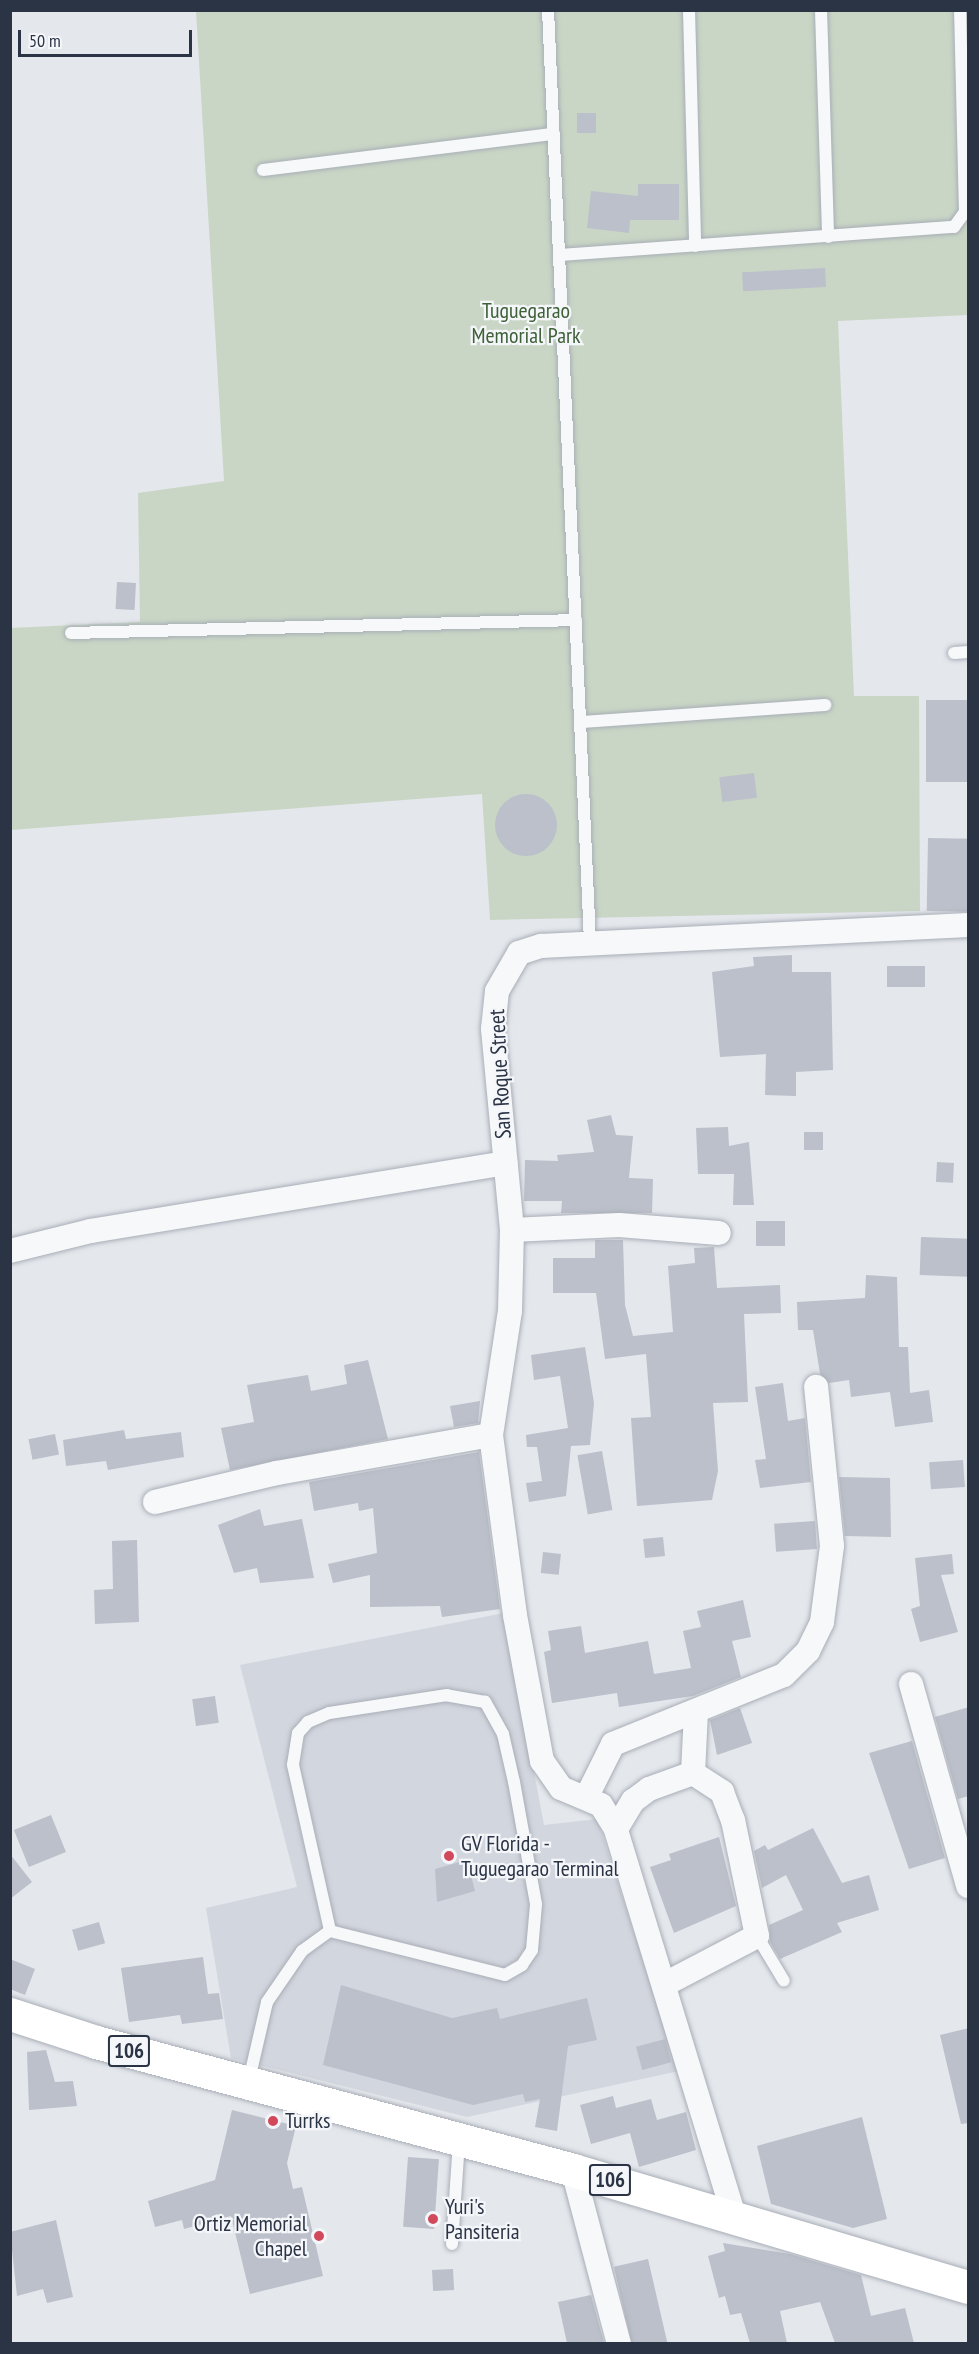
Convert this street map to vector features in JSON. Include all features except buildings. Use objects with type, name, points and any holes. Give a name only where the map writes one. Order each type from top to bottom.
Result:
[{"type":"highway","name":"106","points":[[10,2014],[249,2084],[573,2170],[969,2287]]},
{"type":"street","name":"San Roque Street","points":[[587,1796],[561,1788],[542,1761],[515,1616],[491,1435],[510,1311],[512,1230],[493,1029],[497,992],[519,953],[590,943],[969,925]]},
{"type":"street","points":[[10,1251],[91,1231],[505,1162]]},
{"type":"street","points":[[512,1230],[619,1225],[719,1233]]},
{"type":"street","points":[[734,2216],[667,1983],[616,1829],[602,1805],[587,1796],[613,1744],[784,1675],[808,1651],[822,1622],[832,1546],[816,1388]]},
{"type":"street","points":[[155,1502],[277,1473],[491,1435]]},
{"type":"street","points":[[911,1684],[969,1886]]},
{"type":"street","points":[[693,1773],[696,1710]]},
{"type":"street","points":[[616,1829],[633,1801],[650,1789],[693,1773]]},
{"type":"street","points":[[667,1983],[756,1936],[743,1854],[722,1792],[693,1773]]},
{"type":"street","points":[[573,2170],[619,2343]]},
{"type":"lane","points":[[548,10],[590,943]]},
{"type":"lane","points":[[689,10],[695,246]]},
{"type":"lane","points":[[821,10],[828,237]]},
{"type":"lane","points":[[560,255],[943,230],[960,222],[965,212],[960,10]]},
{"type":"lane","points":[[263,170],[554,134]]},
{"type":"lane","points":[[71,633],[576,620]]},
{"type":"lane","points":[[954,653],[969,652]]},
{"type":"lane","points":[[581,722],[825,705]]},
{"type":"lane","points":[[249,2084],[267,2002],[302,1951],[330,1931],[505,1975],[522,1965],[538,1931],[536,1904],[503,1734],[485,1702],[447,1695],[341,1711],[308,1722],[298,1733],[292,1750],[294,1765],[330,1931]]},
{"type":"lane","points":[[756,1936],[784,1981]]},
{"type":"lane","points":[[452,2244],[459,2141]]},
{"type":"shaded area","name":"GV Florida - Tuguegarao Terminal","points":[[504,1613],[544,1825],[597,1819],[679,2071],[467,2117],[231,2058],[206,1908],[297,1887],[240,1665]]},
{"type":"green space","name":"Tuguegarao Memorial Park","points":[[196,11],[968,11],[968,315],[838,321],[854,696],[919,696],[920,911],[490,920],[482,794],[11,830],[10,628],[140,622],[138,493],[224,481]]},
{"type":"place","name":"GV Florida - Tuguegarao Terminal","points":[[449,1856]]},
{"type":"place","name":"Turrks","points":[[273,2121]]},
{"type":"place","name":"Yuri's Pansiteria","points":[[433,2219]]},
{"type":"place","name":"Ortiz Memorial Chapel","points":[[319,2236]]}]
